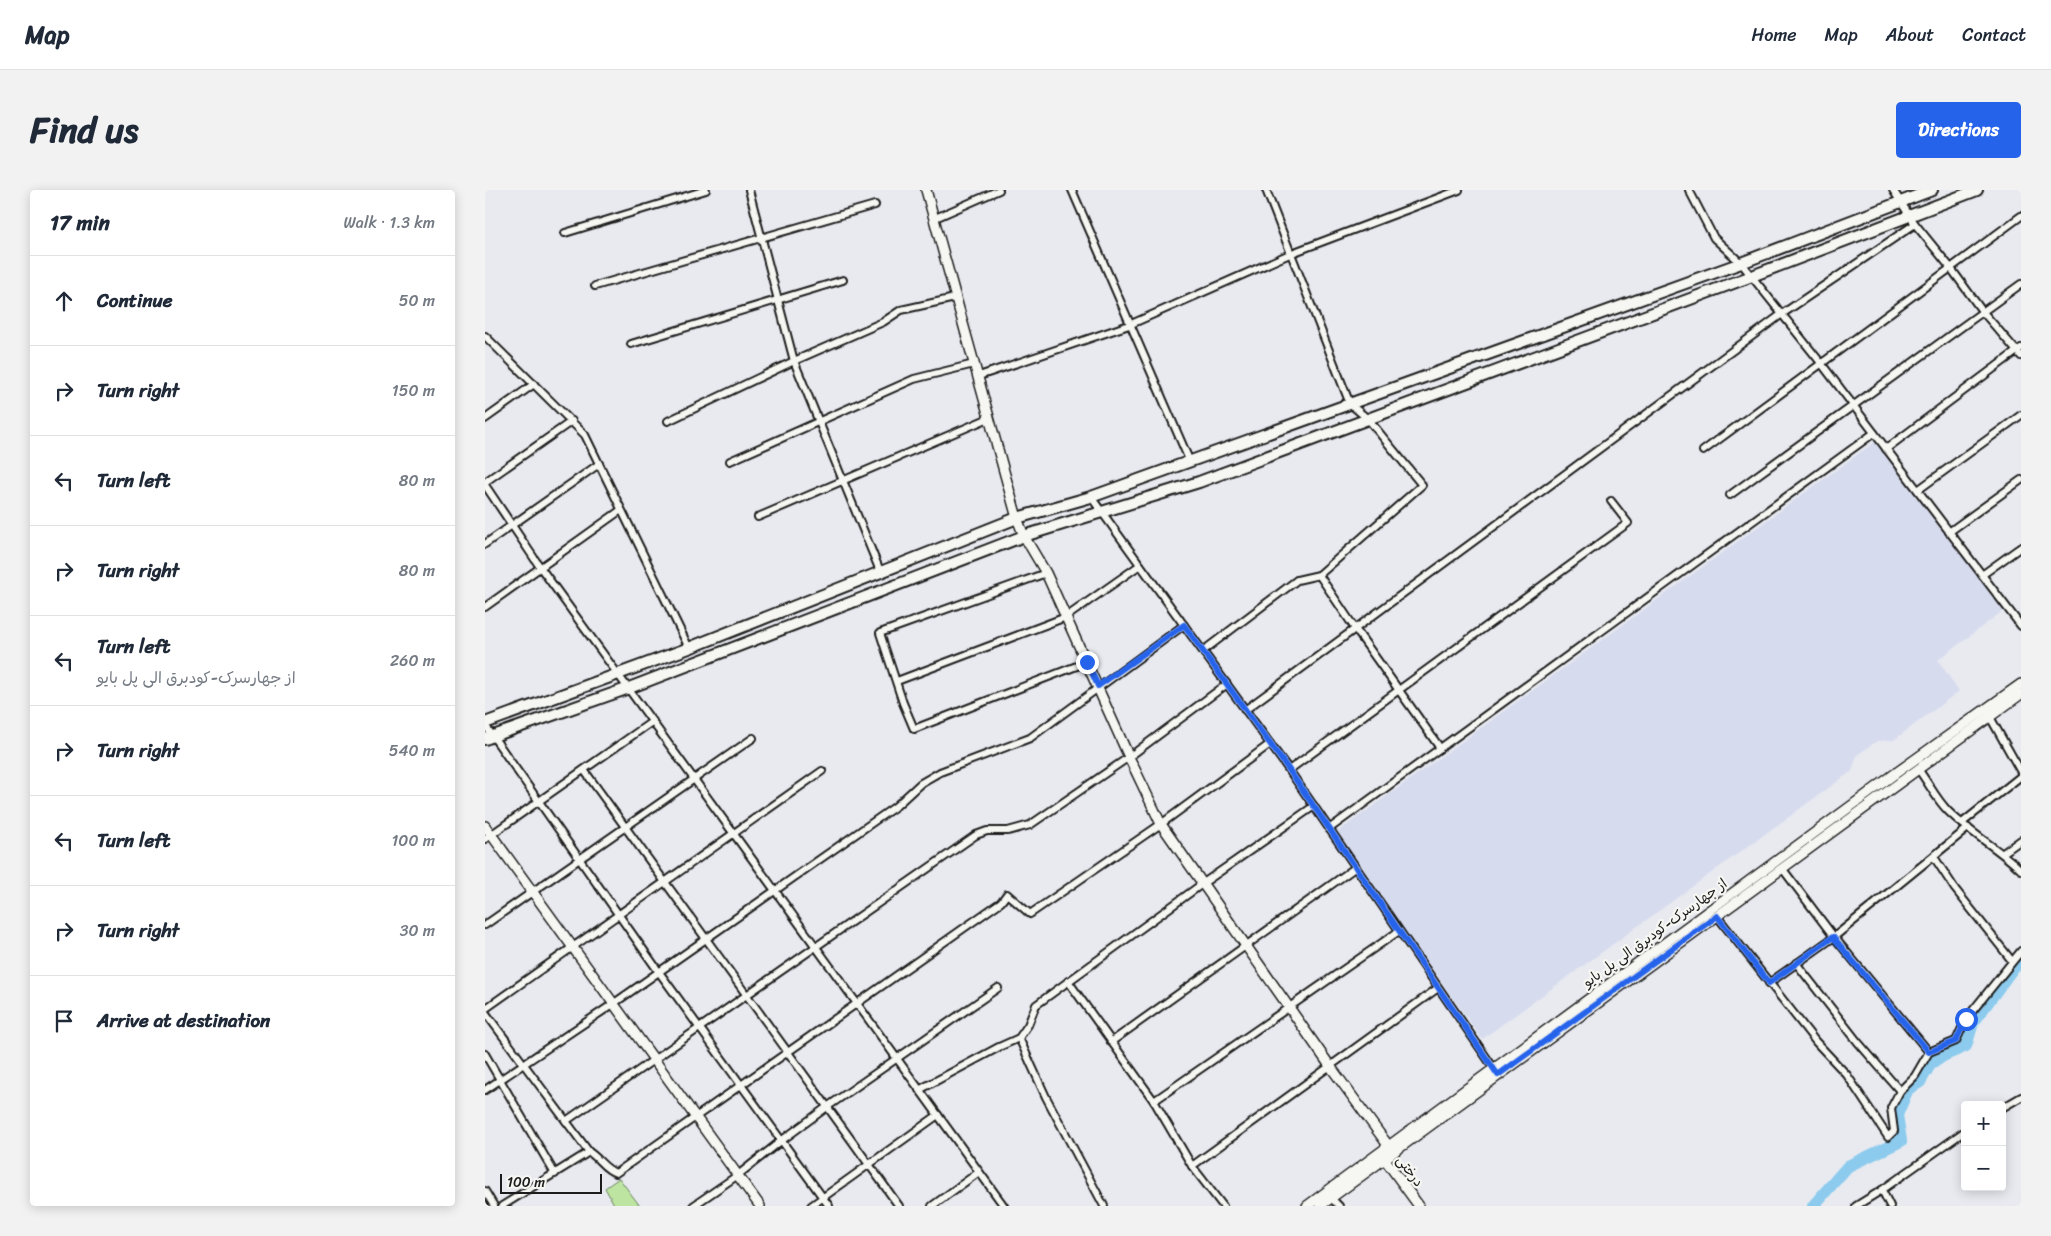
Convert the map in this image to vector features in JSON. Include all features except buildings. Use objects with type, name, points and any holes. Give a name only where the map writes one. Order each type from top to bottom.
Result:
[{"type":"main road","points":[[485,724],[689,648],[1017,518],[1091,497],[1190,462],[1741,263],[1932,190]]},
{"type":"main road","points":[[489,738],[629,688],[1024,536],[1199,482],[1752,276],[1913,220],[1977,190]]},
{"type":"street","points":[[565,233],[706,190]]},
{"type":"street","points":[[749,190],[794,361],[880,571]]},
{"type":"street","points":[[926,190],[1017,518],[1024,536],[1046,573],[1161,824],[1330,1066],[1391,1149]]},
{"type":"street","points":[[933,219],[999,190]]},
{"type":"street","points":[[1072,190],[1190,462]]},
{"type":"street","points":[[1203,651],[1297,580],[1319,575],[1421,485],[1368,419],[1350,404],[1266,190]]},
{"type":"street","points":[[979,376],[1129,324],[1292,253],[1459,190]]},
{"type":"street","points":[[1689,190],[1714,238],[1741,263],[1821,363],[2021,626]]},
{"type":"street","points":[[1886,449],[2020,352],[1982,311],[1899,202],[1893,190]]},
{"type":"street","points":[[595,286],[875,205]]},
{"type":"street","points":[[1703,451],[2021,216]]},
{"type":"street","points":[[1245,710],[1782,314],[1913,220]]},
{"type":"street","points":[[631,344],[843,280]]},
{"type":"street","points":[[1730,495],[2021,284]]},
{"type":"street","points":[[668,421],[794,361],[883,322],[901,310],[955,298]]},
{"type":"street","points":[[485,336],[585,434],[689,648]]},
{"type":"street","points":[[730,461],[914,379],[974,364]]},
{"type":"street","points":[[485,419],[534,384]]},
{"type":"street","points":[[1917,490],[2021,415]]},
{"type":"street","points":[[758,518],[989,418]]},
{"type":"street","points":[[572,421],[485,484],[540,568],[619,674],[1004,1206]]},
{"type":"street","points":[[1329,829],[1874,433]]},
{"type":"street","points":[[485,544],[599,464]]},
{"type":"street","points":[[1949,532],[2021,480]]},
{"type":"street","points":[[1091,497],[1289,770],[1496,1072]]},
{"type":"street","points":[[1289,770],[1628,523],[1611,501]]},
{"type":"street","points":[[485,607],[621,510]]},
{"type":"street","points":[[1982,575],[2021,547]]},
{"type":"street","points":[[897,682],[1066,617],[1140,565]]},
{"type":"street","points":[[1046,573],[880,633],[914,729],[1087,662]]},
{"type":"street","points":[[1319,575],[1440,748]]},
{"type":"street","points":[[2014,618],[2021,613]]},
{"type":"street","points":[[485,1090],[613,1004],[896,806],[921,783],[940,772],[1030,738],[1098,686],[1184,625]]},
{"type":"street","points":[[566,1121],[976,835],[987,831],[1008,831],[1030,825],[1129,757],[1227,684]]},
{"type":"street","name":"از جهارسرک-کودبرق الی پل بایو","points":[[1307,1206],[1391,1149],[1902,769],[2021,684]]},
{"type":"street","name":"از جهارسرک-کودبرق الی پل بایو","points":[[1496,1072],[1717,916],[2021,694]]},
{"type":"street","points":[[1990,717],[2021,772]]},
{"type":"street","points":[[488,836],[653,721]]},
{"type":"street","points":[[485,724],[489,738],[539,801],[618,915],[829,1206]]},
{"type":"street","points":[[485,925],[753,738]]},
{"type":"street","points":[[821,772],[485,1010],[589,1152],[607,1170],[617,1174],[1001,902],[1007,894],[1031,914],[1161,824],[1270,744]]},
{"type":"street","points":[[1918,769],[1947,810],[2003,853],[2021,870]]},
{"type":"street","points":[[584,770],[899,1206]]},
{"type":"street","points":[[1962,823],[2021,776]]},
{"type":"street","points":[[919,1090],[999,1046],[1019,1038],[1028,1025],[1036,1005],[1313,806]]},
{"type":"street","points":[[485,826],[488,836],[532,892],[760,1206]]},
{"type":"street","points":[[1769,983],[1833,937],[1968,828]]},
{"type":"street","points":[[2003,853],[2021,840]]},
{"type":"street","points":[[1934,857],[1955,889],[2012,961]]},
{"type":"street","points":[[1111,1042],[1356,867]]},
{"type":"street","points":[[1782,868],[1833,937],[1929,1052]]},
{"type":"street","points":[[1717,916],[1816,1042],[1847,1075],[1888,1137],[1893,1131],[1891,1108],[1900,1091],[1915,1076],[1929,1052],[1956,1041],[1966,1019],[2021,951]]},
{"type":"street","points":[[1154,1101],[1399,931]]},
{"type":"street","points":[[1796,963],[1857,1041],[1900,1091]]},
{"type":"street","points":[[1068,981],[1154,1101],[1192,1166],[1223,1206]]},
{"type":"street","points":[[693,1206],[738,1176],[827,1107],[998,988]]},
{"type":"street","points":[[1192,1166],[1438,988]]},
{"type":"street","points":[[1019,1038],[1046,1097],[1104,1206]]},
{"type":"street","points":[[485,1054],[499,1081],[555,1174]]},
{"type":"street","points":[[2006,1106],[2021,1097]]},
{"type":"street","points":[[811,1206],[938,1115]]},
{"type":"street","points":[[1856,1206],[1882,1190],[1961,1134]]},
{"type":"street","points":[[502,1206],[589,1152]]},
{"type":"street","name":"از جهارسرک-کودبرق الی پل بایو","points":[[1320,1206],[1382,1155]]},
{"type":"street","name":"درختی","points":[[1382,1155],[1419,1206]]},
{"type":"street","points":[[933,1206],[979,1172]]},
{"type":"street","points":[[1882,1190],[1890,1206]]},
{"type":"street","points":[[485,1191],[494,1206]]},
{"type":"street","points":[[1331,1198],[1339,1206]]},
{"type":"shaded area","points":[[1876,441],[2004,610],[1938,660],[1959,691],[1894,740],[1877,741],[1857,755],[1852,771],[1482,1039],[1336,833]]},
{"type":"green space","points":[[619,1178],[640,1206],[615,1206],[605,1188]]},
{"type":"waterway","points":[[1813,1206],[1848,1166],[1901,1141],[1897,1115],[1908,1089],[1920,1082],[1930,1065],[1943,1056],[1966,1046],[1973,1023],[2010,972],[2021,961]]},
{"type":"route","points":[[1087,662],[1098,686],[1184,625],[1289,770],[1498,1075],[1717,916],[1769,983],[1833,937],[1929,1052],[1956,1041],[1966,1019]]}]
